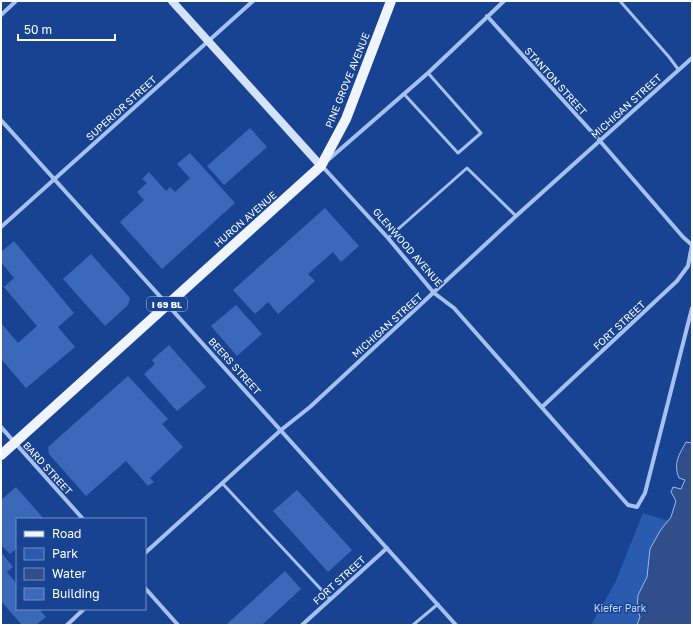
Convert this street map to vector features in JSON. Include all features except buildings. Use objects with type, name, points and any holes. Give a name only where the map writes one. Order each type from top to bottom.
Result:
[{"type":"main road","name":"PINE GROVE AVENUE","points":[[321,166],[346,119],[391,1]]},
{"type":"main road","name":"HURON AVENUE","points":[[1,454],[321,166]]},
{"type":"street","points":[[1,15],[16,1]]},
{"type":"street","name":"GLENWOOD AVENUE","points":[[172,1],[388,238],[434,293],[454,308],[628,505],[637,508],[646,493],[692,308]]},
{"type":"street","name":"SUPERIOR STREET","points":[[1,227],[253,1]]},
{"type":"street","name":"HURON AVENUE","points":[[321,166],[428,73],[504,1]]},
{"type":"street","name":"STANTON STREET","points":[[487,16],[600,141],[683,237],[692,245]]},
{"type":"street","name":"MICHIGAN STREET","points":[[146,552],[310,406],[516,216],[692,58]]},
{"type":"street","name":"BEERS STREET","points":[[1,120],[168,303],[456,625]]},
{"type":"street","name":"FORT STREET","points":[[542,407],[677,282],[688,266],[692,245]]},
{"type":"street","name":"BARD STREET","points":[[1,427],[82,518]]},
{"type":"street","name":"FORT STREET","points":[[302,625],[388,548]]},
{"type":"street","points":[[146,589],[178,625]]},
{"type":"street","points":[[67,625],[83,610]]},
{"type":"lane","points":[[620,1],[670,56],[678,69]]},
{"type":"lane","points":[[404,94],[458,153],[464,148],[481,133],[428,73]]},
{"type":"lane","points":[[388,238],[467,168],[516,216]]},
{"type":"lane","points":[[222,483],[330,599]]},
{"type":"lane","points":[[413,625],[438,604]]},
{"type":"green space","name":"Kiefer Park","points":[[643,513],[668,521],[650,549],[647,577],[638,595],[637,608],[640,617],[637,625],[591,625],[615,583]]},
{"type":"water","points":[[686,442],[692,443],[692,625],[637,625],[640,617],[637,608],[638,595],[647,577],[650,549],[660,531],[671,517],[676,501],[671,492],[673,487],[681,489],[685,480],[679,478],[677,473],[677,463]]}]
